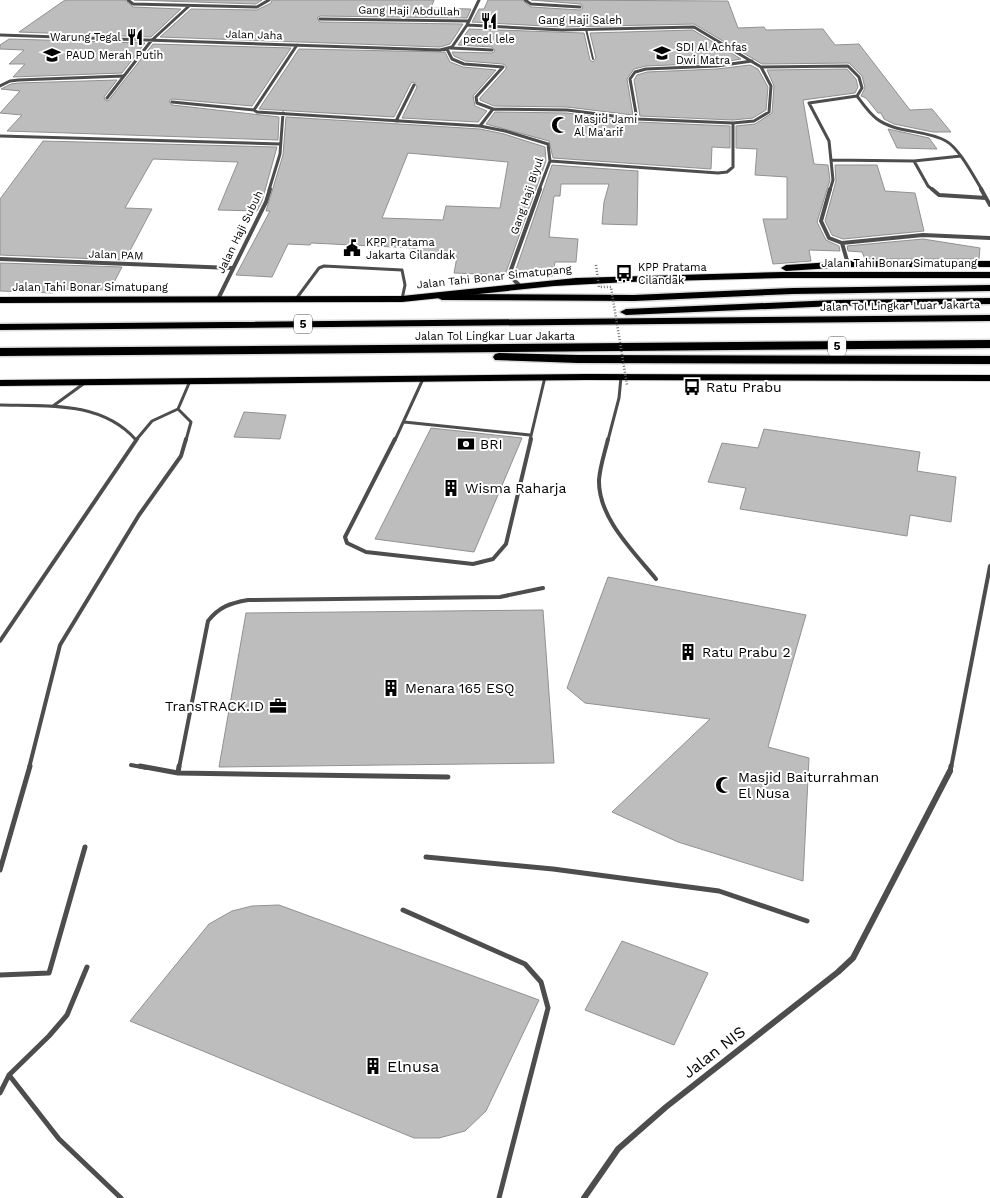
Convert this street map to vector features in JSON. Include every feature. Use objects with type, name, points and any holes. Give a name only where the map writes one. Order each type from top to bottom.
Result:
[{"type":"highway","points":[[666,278],[848,264],[990,264]]},
{"type":"highway","name":"Jalan Tahi Bonar Simatupang","points":[[0,300],[402,299],[442,297],[519,286],[575,281],[666,278],[990,275]]},
{"type":"highway","points":[[442,297],[634,298],[793,290],[990,288]]},
{"type":"highway","points":[[508,322],[667,309],[835,303],[990,301]]},
{"type":"highway","name":"Jalan Tol Lingkar Luar Jakarta","points":[[0,327],[990,318]]},
{"type":"highway","points":[[0,319],[65,320],[99,326]]},
{"type":"highway","points":[[649,321],[655,347]]},
{"type":"highway","name":"Jalan Tol Lingkar Luar Jakarta","points":[[0,354],[18,352],[990,344]]},
{"type":"highway","points":[[470,348],[474,352],[488,356],[550,359],[990,360]]},
{"type":"highway","points":[[0,383],[544,377],[624,381],[990,378]]},
{"type":"street","points":[[128,0],[133,4],[188,6],[260,6],[269,0]]},
{"type":"street","points":[[213,6],[217,0]]},
{"type":"street","points":[[479,0],[467,25],[449,49],[452,59],[464,64],[503,67],[475,100],[494,109],[567,110],[637,119],[733,123],[754,121],[769,112],[771,86],[761,67],[752,61],[717,66],[646,69],[636,72],[630,79],[637,119]]},
{"type":"street","points":[[525,0],[531,4],[580,7]]},
{"type":"street","points":[[106,98],[151,41],[188,6]]},
{"type":"street","name":"Gang Haji Abdullah","points":[[320,19],[468,20]]},
{"type":"street","name":"Gang Haji Saleh","points":[[467,25],[586,29],[694,27],[752,61]]},
{"type":"street","name":"Jalan Jaha","points":[[0,35],[432,51],[449,49],[492,50]]},
{"type":"street","points":[[254,110],[297,45]]},
{"type":"street","points":[[761,67],[848,66],[859,77],[862,88],[857,96],[809,103],[829,141],[833,180],[820,222],[829,238],[842,243],[923,235],[990,238]]},
{"type":"street","points":[[0,86],[10,81],[19,80],[123,76]]},
{"type":"street","points":[[396,121],[414,85]]},
{"type":"street","points":[[857,96],[876,120],[893,127],[949,142],[961,156],[990,205]]},
{"type":"street","points":[[172,102],[254,110],[256,112],[480,126],[494,109]]},
{"type":"street","name":"Jalan Haji Subuh","points":[[218,299],[266,202],[280,154],[283,113]]},
{"type":"street","points":[[550,161],[718,173],[727,172],[733,167],[733,123]]},
{"type":"street","name":"Gang Haji Biyul","points":[[480,126],[505,131],[548,144],[550,161],[509,275],[519,286]]},
{"type":"street","points":[[0,136],[280,144]]},
{"type":"street","points":[[831,160],[914,160],[961,156]]},
{"type":"street","points":[[914,160],[928,186],[939,195],[986,198]]},
{"type":"street","points":[[842,243],[848,264]]},
{"type":"street","name":"Jalan PAM","points":[[0,259],[232,268]]},
{"type":"street","name":"Jalan NIS","points":[[584,1198],[618,1149],[666,1107],[838,972],[852,958],[950,771]]},
{"type":"lane","points":[[586,29],[593,59]]},
{"type":"lane","points":[[296,299],[319,268],[324,266],[402,270],[405,285],[402,299]]},
{"type":"lane","points":[[423,379],[404,422],[345,537],[347,543],[354,548],[366,552],[473,564],[489,562],[499,556],[506,544],[544,377]]},
{"type":"lane","points":[[0,641],[136,440],[152,420],[178,409],[190,381]]},
{"type":"lane","points":[[624,381],[613,415],[599,482],[601,498],[609,517],[656,579]]},
{"type":"lane","points":[[53,406],[86,382]]},
{"type":"lane","points":[[0,405],[53,406],[87,411],[116,420],[130,430],[136,440]]},
{"type":"lane","points":[[0,870],[34,752],[60,645],[139,515],[181,456],[190,422],[178,409]]},
{"type":"lane","points":[[404,422],[530,435]]},
{"type":"lane","points":[[950,771],[990,566]]},
{"type":"lane","points":[[178,773],[208,621],[216,610],[227,604],[248,600],[500,597],[542,588]]},
{"type":"lane","points":[[130,765],[178,773],[448,777]]},
{"type":"lane","points":[[0,975],[49,973],[85,847]]},
{"type":"lane","points":[[426,857],[553,869],[719,891],[808,921]]},
{"type":"lane","points":[[403,910],[525,964],[541,982],[548,1008],[499,1198]]},
{"type":"lane","points":[[0,1093],[9,1075],[49,1036],[67,1014],[87,967]]},
{"type":"lane","points":[[9,1075],[58,1139],[121,1198]]},
{"type":"path","points":[[596,264],[599,287],[611,287],[624,381]]},
{"type":"building","points":[[65,0],[125,0],[133,7],[181,9],[151,37],[19,32]]},
{"type":"building","points":[[134,0],[262,0],[256,4]]},
{"type":"building","points":[[272,0],[434,0],[431,8],[471,9],[467,18],[320,16],[317,18],[320,22],[463,24],[450,44],[440,47],[160,37],[191,9],[257,10],[271,3]]},
{"type":"building","points":[[488,0],[522,0],[531,7],[580,10],[583,8],[581,4],[531,0],[728,1],[738,28],[764,27],[766,30],[823,29],[835,45],[859,44],[910,110],[932,109],[951,132],[933,132],[894,124],[884,119],[881,113],[878,113],[866,98],[861,96],[865,88],[862,76],[849,63],[762,64],[694,24],[562,27],[472,22],[479,9],[484,9]]},
{"type":"building","points":[[469,29],[584,33],[590,60],[593,62],[596,58],[590,33],[693,30],[741,59],[717,63],[646,66],[634,69],[627,79],[633,115],[567,107],[494,106],[480,100],[480,98],[506,69],[506,66],[503,64],[465,61],[454,56],[452,52],[492,53],[495,51],[492,47],[458,45]]},
{"type":"building","points":[[9,39],[145,43],[122,73],[13,77],[25,64],[9,64],[24,50],[0,49],[0,45]]},
{"type":"building","points":[[153,44],[291,48],[252,106],[172,99],[169,101],[172,105],[279,117],[278,140],[7,131],[22,115],[0,113],[20,91],[1,89],[11,84],[19,83],[117,80],[104,97],[108,101]]},
{"type":"building","points":[[299,49],[445,52],[450,62],[463,67],[496,70],[473,96],[475,106],[487,111],[478,122],[402,118],[417,87],[414,82],[411,83],[394,117],[259,109]]},
{"type":"building","points":[[750,65],[758,69],[768,87],[766,110],[753,118],[733,120],[640,116],[634,80],[637,75],[647,72],[717,69]]},
{"type":"building","points":[[847,69],[856,79],[858,87],[855,93],[803,100],[814,164],[828,165],[830,180],[817,222],[826,240],[839,246],[840,251],[809,250],[811,261],[773,264],[763,219],[787,219],[787,177],[755,175],[757,149],[736,148],[736,126],[755,124],[772,113],[774,86],[767,70]]},
{"type":"building","points":[[495,112],[567,113],[637,122],[730,126],[730,148],[712,147],[711,169],[553,158],[549,141],[486,124]]},
{"type":"building","points":[[286,117],[480,129],[504,134],[545,147],[546,161],[505,275],[454,273],[457,257],[412,255],[414,248],[311,243],[310,245],[288,244],[272,277],[236,275],[270,211],[266,211],[283,155]],"holes":[[[408,153],[508,162],[500,208],[446,206],[443,220],[382,218]]]},
{"type":"building","points":[[888,129],[929,138],[937,149],[897,148]]},
{"type":"building","points":[[43,141],[277,147],[262,201],[257,211],[218,210],[238,162],[153,159],[125,208],[152,209],[125,260],[0,255],[0,199]]},
{"type":"building","points":[[552,165],[638,171],[637,225],[602,224],[604,202],[609,184],[561,184],[560,196],[554,196],[549,237],[578,239],[576,262],[555,262],[553,276],[514,275]]},
{"type":"building","points":[[835,165],[877,165],[885,191],[915,193],[924,231],[843,239],[832,235],[825,221],[836,181]]},
{"type":"building","points":[[923,239],[980,248],[979,259],[865,259],[862,252],[848,251],[847,246]]},
{"type":"building","points":[[0,263],[122,267],[110,290],[55,289],[53,293],[0,291]]},
{"type":"building","points":[[244,412],[286,415],[280,439],[234,437]]},
{"type":"building","name":"Wisma Raharja","points":[[431,428],[522,438],[474,552],[375,539]]},
{"type":"building","points":[[764,429],[920,452],[917,471],[956,477],[951,522],[910,515],[907,536],[740,509],[746,488],[708,482],[722,443],[758,448]]},
{"type":"building","points":[[608,577],[806,615],[768,747],[809,758],[803,881],[678,842],[612,812],[710,719],[585,703],[567,688]]},
{"type":"building","name":"Menara 165 ESQ","points":[[543,610],[554,763],[219,767],[246,613]]},
{"type":"building","name":"Elnusa","points":[[279,905],[539,1000],[486,1111],[465,1131],[439,1138],[414,1138],[130,1021],[209,924],[232,911],[252,906]]},
{"type":"building","points":[[622,941],[708,973],[674,1045],[585,1010]]},
{"type":"place","name":"pecel lele","points":[[489,21]]},
{"type":"place","name":"Warung Tegal","points":[[135,37]]},
{"type":"place","name":"SDI Al Achfas Dwi Matra","points":[[662,53]]},
{"type":"place","name":"PAUD Merah Putih","points":[[52,55]]},
{"type":"place","name":"Masjid Jami Al Ma'arif","points":[[560,125]]},
{"type":"place","name":"KPP Pratama Jakarta Cilandak","points":[[352,248]]},
{"type":"place","name":"KPP Pratama Cilandak","points":[[624,273]]},
{"type":"place","name":"Ratu Prabu","points":[[692,387]]},
{"type":"place","name":"BRI","points":[[466,444]]},
{"type":"place","name":"Wisma Raharja","points":[[451,488]]},
{"type":"place","name":"Ratu Prabu 2","points":[[688,652]]},
{"type":"place","name":"Menara 165 ESQ","points":[[391,688]]},
{"type":"place","name":"TransTRACK.ID","points":[[278,706]]},
{"type":"place","name":"Masjid Baiturrahman El Nusa","points":[[724,785]]},
{"type":"place","name":"Elnusa","points":[[373,1066]]}]
